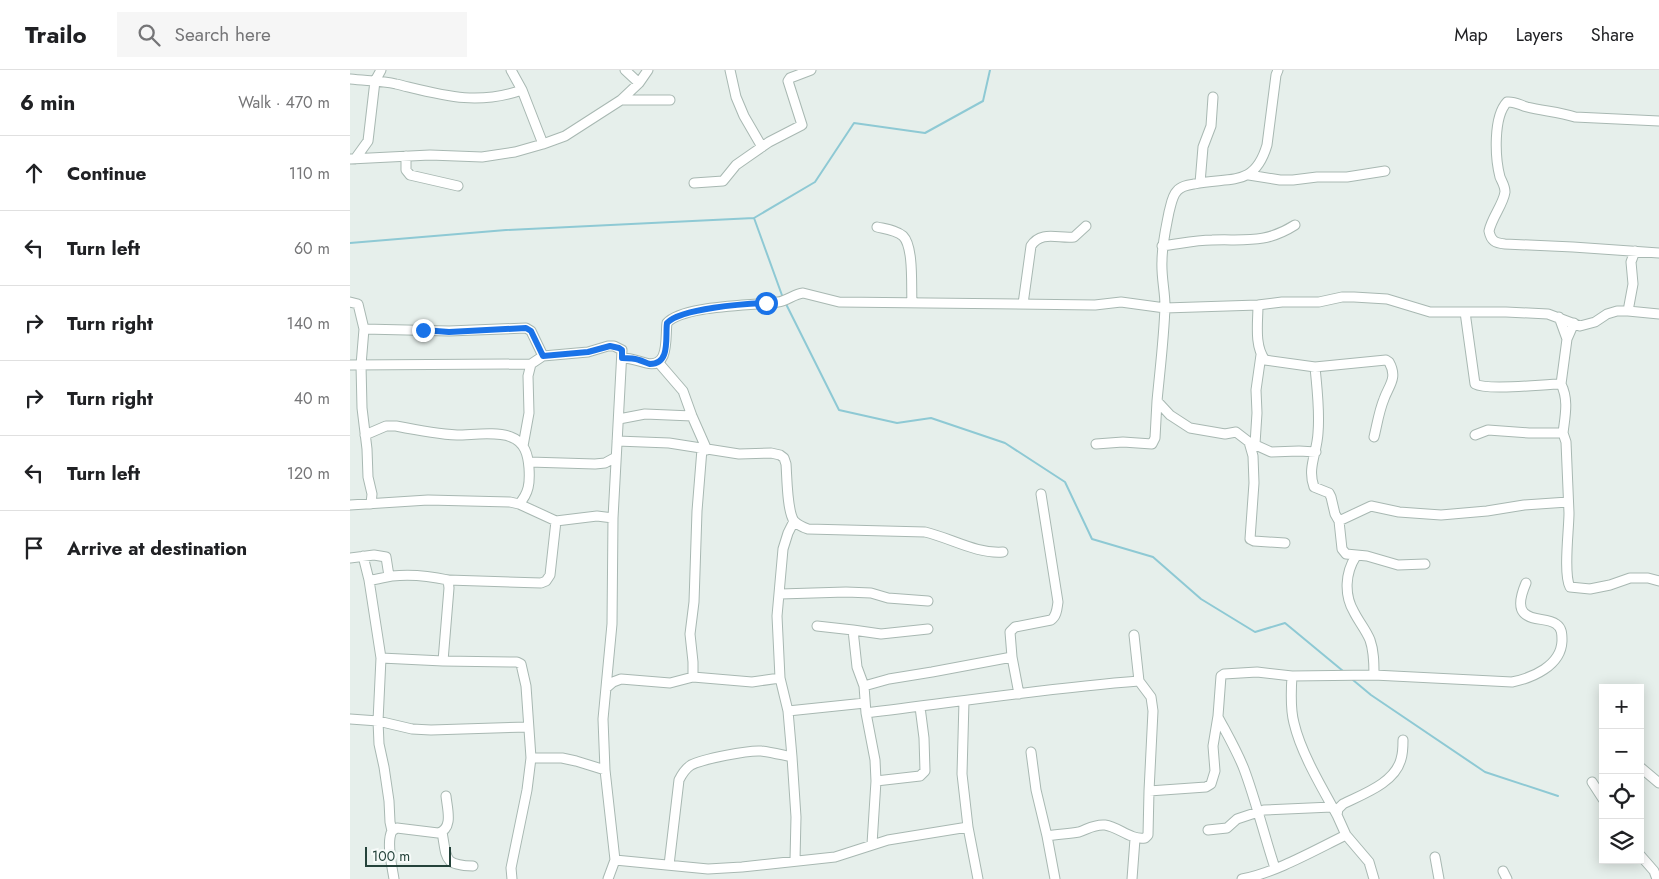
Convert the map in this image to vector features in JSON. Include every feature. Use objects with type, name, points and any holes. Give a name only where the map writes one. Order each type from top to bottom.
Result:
[{"type":"street","points":[[353,159],[365,148],[368,141],[375,81],[381,70]]},
{"type":"street","points":[[512,70],[543,144]]},
{"type":"street","points":[[625,70],[639,83]]},
{"type":"street","points":[[353,159],[430,155],[491,156],[543,144],[565,136],[621,100],[639,83],[648,70]]},
{"type":"street","points":[[730,70],[736,97],[744,116],[762,147]]},
{"type":"street","points":[[694,183],[723,181],[736,165],[762,147],[802,125],[788,81],[790,78],[811,70]]},
{"type":"street","points":[[1249,175],[1265,154],[1268,145],[1278,70]]},
{"type":"street","points":[[350,79],[375,81],[469,98],[493,98],[522,90]]},
{"type":"street","points":[[1200,183],[1203,151],[1211,126],[1213,97]]},
{"type":"street","points":[[621,100],[670,100]]},
{"type":"street","points":[[1659,121],[1576,117],[1527,107],[1512,101],[1505,104],[1498,119],[1496,130],[1500,177],[1505,188],[1490,226],[1490,237],[1495,242],[1659,253]]},
{"type":"street","points":[[406,156],[406,170],[410,175],[458,186]]},
{"type":"street","points":[[1096,444],[1123,442],[1152,444],[1154,438],[1165,308],[1165,286],[1161,263],[1162,246],[1174,195],[1180,188],[1200,183],[1233,180],[1249,175],[1293,180],[1317,177],[1347,177],[1385,172]]},
{"type":"street","points":[[1162,246],[1205,240],[1262,239],[1281,234],[1295,225]]},
{"type":"street","points":[[1022,304],[1031,246],[1036,239],[1045,236],[1074,237],[1086,226]]},
{"type":"street","points":[[877,227],[893,230],[903,236],[906,241],[910,252],[912,303]]},
{"type":"street","points":[[1622,250],[1630,262],[1633,284],[1628,312]]},
{"type":"street","points":[[1630,262],[1635,251]]},
{"type":"street","points":[[622,358],[636,359],[650,364],[658,362],[665,354],[667,323],[688,313],[745,304],[778,302],[788,300],[798,293],[839,302],[1095,305],[1121,302],[1165,308],[1319,302],[1342,297],[1354,297],[1388,299],[1430,312],[1548,314],[1580,326],[1586,326],[1606,314],[1616,311],[1659,314]]},
{"type":"street","points":[[350,302],[358,304],[364,329],[361,365],[362,408],[366,435],[368,477],[372,494],[371,504]]},
{"type":"street","points":[[1258,305],[1258,334],[1261,355],[1256,390],[1257,413],[1252,443],[1254,483],[1250,539],[1254,541],[1285,543]]},
{"type":"street","points":[[1465,312],[1475,384],[1493,387],[1561,384]]},
{"type":"street","points":[[1558,317],[1567,339]]},
{"type":"street","points":[[1574,324],[1567,339],[1561,384],[1564,390],[1566,409],[1563,433],[1566,442],[1568,502],[1568,584],[1570,587],[1590,589],[1630,578],[1648,578],[1659,581]]},
{"type":"street","points":[[364,329],[449,332],[526,328],[531,331],[543,356]]},
{"type":"street","points":[[350,365],[531,364],[543,356],[588,352],[610,346],[622,350],[613,518],[612,624],[603,719],[605,770],[615,860],[608,879]]},
{"type":"street","points":[[1261,355],[1265,360],[1315,367],[1386,360],[1390,362],[1392,379],[1384,398],[1374,437]]},
{"type":"street","points":[[658,362],[682,391],[704,450],[697,511],[694,602],[690,634],[693,677]]},
{"type":"street","points":[[523,446],[529,413],[528,376],[531,364]]},
{"type":"street","points":[[1315,367],[1319,411],[1316,452],[1311,470],[1312,482],[1316,488],[1330,495],[1334,514],[1339,521],[1342,549],[1346,554],[1367,556],[1398,565],[1425,564]]},
{"type":"street","points":[[1157,401],[1170,415],[1190,428],[1225,434],[1236,432],[1252,443],[1271,452],[1316,452]]},
{"type":"street","points":[[619,419],[645,414],[692,416]]},
{"type":"street","points":[[366,435],[386,426],[396,426],[455,435],[503,435],[512,437],[523,446],[527,452],[529,462],[529,489],[519,504]]},
{"type":"street","points":[[1475,435],[1488,430],[1563,433]]},
{"type":"street","points":[[617,441],[669,443],[739,454],[771,453],[780,455],[784,458],[790,514],[794,521],[808,529],[925,532],[939,535],[980,551],[1003,552]]},
{"type":"street","points":[[529,462],[595,464],[605,463],[616,457]]},
{"type":"street","points":[[1019,694],[1010,632],[1012,629],[1051,620],[1058,608],[1041,494]]},
{"type":"street","points":[[350,505],[442,500],[519,504],[556,521],[597,516],[613,518]]},
{"type":"street","points":[[1339,521],[1371,506],[1399,512],[1441,515],[1568,502]]},
{"type":"street","points":[[369,580],[379,580],[389,576],[416,576],[448,580],[546,581],[550,575],[556,521]]},
{"type":"street","points":[[794,521],[783,549],[777,616],[780,678],[788,711],[792,757],[796,817],[795,860]]},
{"type":"street","points":[[350,558],[374,554],[386,558],[389,576]]},
{"type":"street","points":[[363,556],[369,580],[381,658],[378,721],[379,744],[389,801],[392,830],[390,835],[390,854],[394,879]]},
{"type":"street","points":[[1356,556],[1350,564],[1347,576],[1347,590],[1353,611],[1370,641],[1373,653],[1374,675]]},
{"type":"street","points":[[443,661],[448,580]]},
{"type":"street","points":[[1149,791],[1206,787],[1211,784],[1215,771],[1213,746],[1218,716],[1220,680],[1224,674],[1257,672],[1292,676],[1374,675],[1512,682],[1529,678],[1549,666],[1558,655],[1562,645],[1562,633],[1558,625],[1551,621],[1534,619],[1524,613],[1521,607],[1526,583]]},
{"type":"street","points":[[780,594],[846,592],[928,601]]},
{"type":"street","points":[[817,626],[881,634],[928,628]]},
{"type":"street","points":[[853,630],[857,667],[864,686],[865,708],[875,760],[876,781],[872,844]]},
{"type":"street","points":[[1048,836],[1081,831],[1094,825],[1102,825],[1120,831],[1135,839],[1148,836],[1154,711],[1151,697],[1140,681],[1134,635]]},
{"type":"street","points":[[864,686],[889,678],[932,672],[1012,656]]},
{"type":"street","points":[[381,658],[519,663],[522,667],[531,758],[527,790],[511,868],[512,879]]},
{"type":"street","points":[[1292,676],[1291,708],[1302,746],[1346,835],[1369,862],[1374,879]]},
{"type":"street","points":[[606,688],[613,682],[621,679],[670,682],[693,677],[752,682],[780,678]]},
{"type":"street","points":[[788,711],[920,707],[1082,685],[1140,681]]},
{"type":"street","points":[[964,701],[962,774],[968,827],[978,879]]},
{"type":"street","points":[[876,781],[920,776],[925,771],[920,707]]},
{"type":"street","points":[[1218,716],[1243,767],[1275,868]]},
{"type":"street","points":[[350,719],[378,721],[412,729],[431,730],[528,727]]},
{"type":"street","points":[[1208,830],[1227,828],[1237,819],[1271,810],[1334,811],[1393,775],[1401,761],[1404,740]]},
{"type":"street","points":[[669,865],[679,780],[684,770],[698,763],[749,751],[762,751],[792,757]]},
{"type":"street","points":[[1031,752],[1036,790],[1048,836],[1055,879]]},
{"type":"street","points":[[531,758],[562,758],[605,770]]},
{"type":"street","points":[[1644,770],[1659,783]]},
{"type":"street","points":[[1592,782],[1599,793]]},
{"type":"street","points":[[392,830],[397,828],[442,832],[448,826],[446,796]]},
{"type":"street","points":[[615,860],[708,869],[742,867],[835,856],[872,844],[929,832],[968,827]]},
{"type":"street","points":[[442,832],[447,859],[451,863],[458,865],[473,866]]},
{"type":"street","points":[[1242,879],[1253,877],[1275,868],[1346,835]]},
{"type":"street","points":[[1132,879],[1135,839]]},
{"type":"street","points":[[1434,857],[1439,879]]},
{"type":"street","points":[[1644,860],[1654,871],[1657,879]]},
{"type":"waterway","points":[[350,243],[506,230],[754,218],[815,182],[854,123],[925,133],[983,101],[990,70]]},
{"type":"waterway","points":[[754,218],[783,298]]},
{"type":"waterway","points":[[785,302],[839,410],[897,423],[931,418],[1005,443],[1065,482],[1092,539],[1153,557],[1201,599],[1255,632],[1285,623],[1343,671]]},
{"type":"waterway","points":[[1353,680],[1371,695],[1485,772],[1558,796]]},
{"type":"route","points":[[423,330],[449,332],[521,327],[531,331],[543,356],[588,352],[614,346],[622,350],[622,358],[636,359],[650,364],[658,362],[664,357],[667,323],[670,320],[688,313],[708,309],[766,303]]}]
